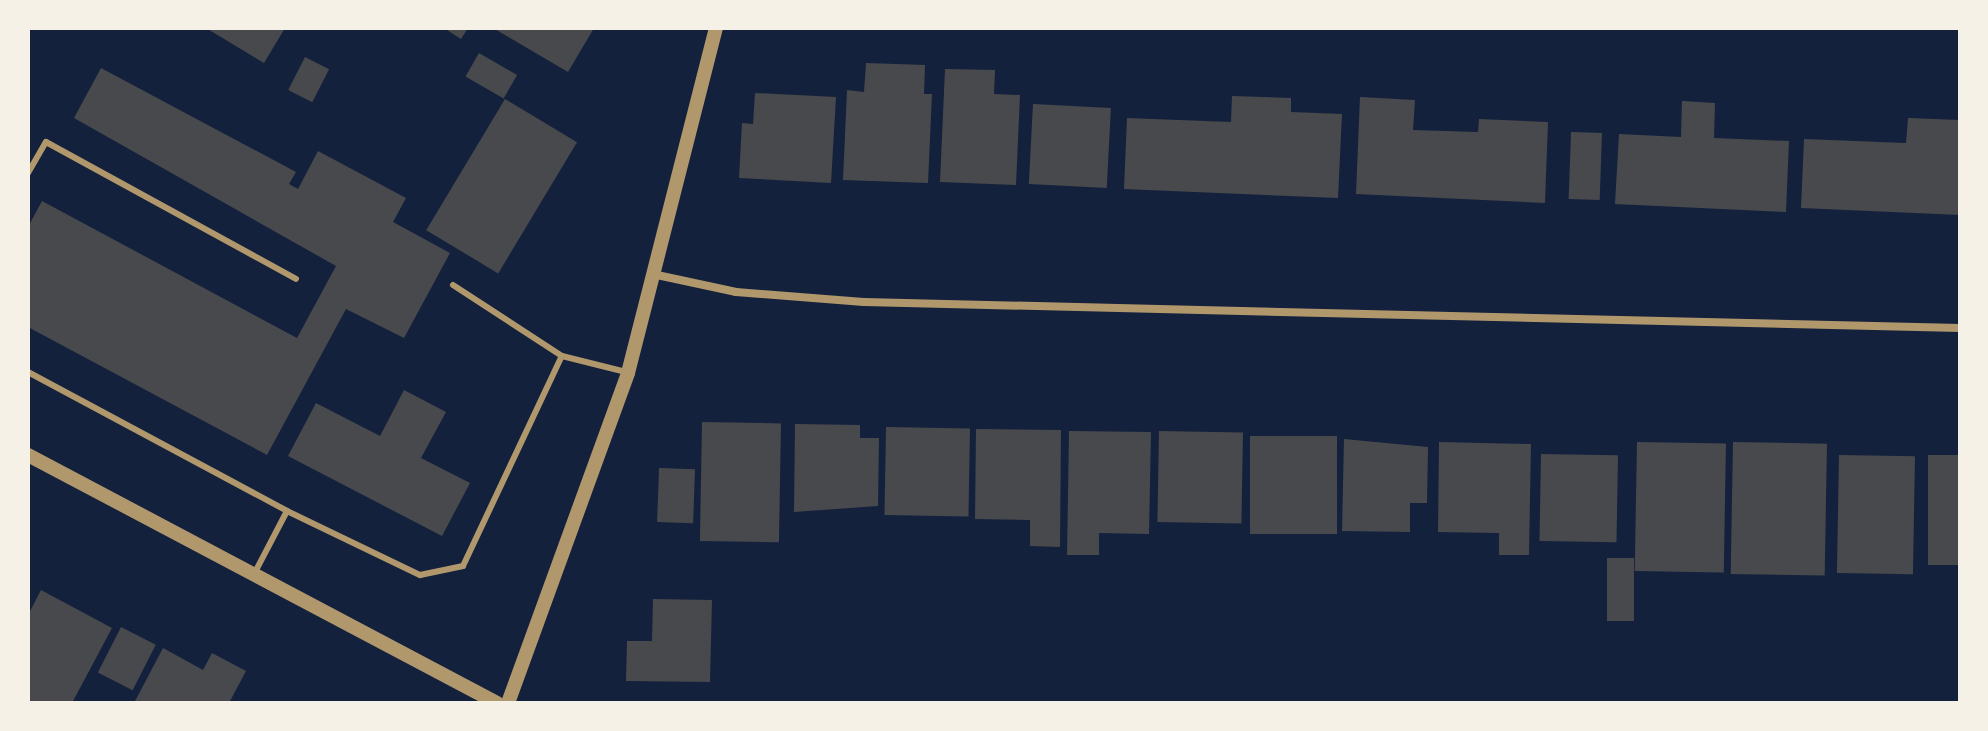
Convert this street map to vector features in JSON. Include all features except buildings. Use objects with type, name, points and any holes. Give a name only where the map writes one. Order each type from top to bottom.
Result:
[{"type":"street","points":[[508,703],[628,373],[657,275],[716,28]]},
{"type":"street","points":[[657,275],[736,292],[864,302],[1960,328]]},
{"type":"street","points":[[28,455],[497,703]]},
{"type":"lane","points":[[28,173],[46,142],[296,279]]},
{"type":"lane","points":[[453,285],[562,356],[628,373]]},
{"type":"lane","points":[[28,372],[287,511],[420,575],[463,566],[562,356]]},
{"type":"lane","points":[[254,575],[287,511]]}]
